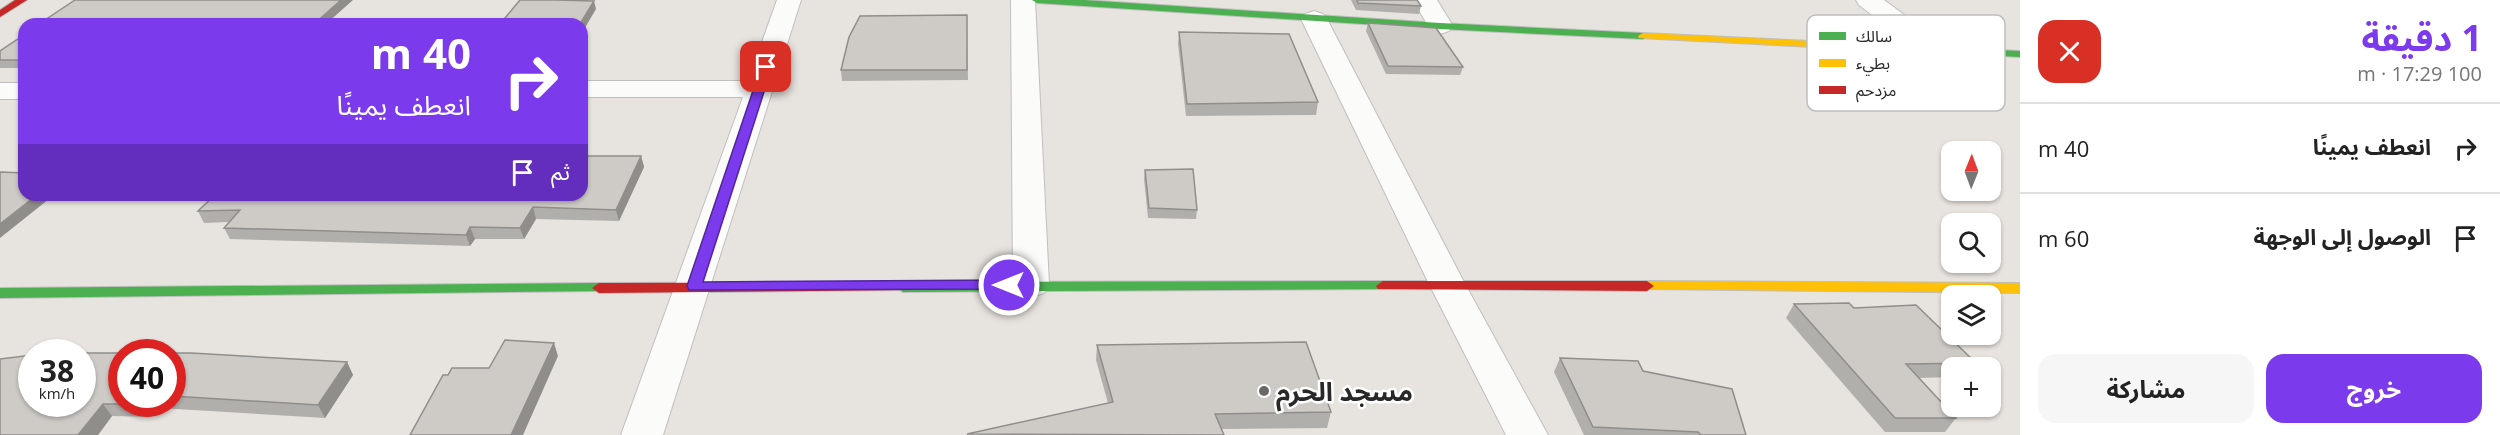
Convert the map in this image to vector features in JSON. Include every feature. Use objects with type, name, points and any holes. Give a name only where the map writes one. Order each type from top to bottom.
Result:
[{"type":"street","points":[[0,14],[22,0]]},
{"type":"street","points":[[642,435],[789,0]]},
{"type":"street","points":[[1023,0],[1031,285]]},
{"type":"street","points":[[1037,0],[1314,19],[1807,44]]},
{"type":"street","points":[[1425,0],[1440,26]]},
{"type":"street","points":[[1868,0],[1888,15]]},
{"type":"street","points":[[1314,19],[1447,284],[1527,435]]},
{"type":"street","points":[[2005,53],[2020,54]]},
{"type":"street","points":[[588,89],[759,89]]},
{"type":"street","points":[[0,91],[18,91]]},
{"type":"street","points":[[0,293],[1031,285],[1447,284],[2020,288]]},
{"type":"building","points":[[75,0],[341,0],[321,18],[48,18]]},
{"type":"building","points":[[520,0],[594,1],[584,18],[505,18]]},
{"type":"building","points":[[1357,0],[1417,0],[1421,6],[1358,3]]},
{"type":"building","points":[[967,15],[967,70],[841,70],[849,37],[860,16]]},
{"type":"building","points":[[1368,23],[1436,28],[1463,67],[1388,66]]},
{"type":"building","points":[[1179,32],[1289,34],[1318,102],[1187,104]]},
{"type":"building","points":[[18,39],[18,60],[0,60],[0,51]]},
{"type":"building","points":[[588,156],[641,156],[616,210],[533,207],[520,228],[470,227],[466,235],[224,228],[240,210],[198,211],[209,201],[588,201]]},
{"type":"building","points":[[1193,169],[1197,210],[1149,208],[1145,170]]},
{"type":"building","points":[[0,172],[18,173],[18,201],[29,201],[0,224]]},
{"type":"building","points":[[1849,303],[1854,308],[1916,305],[1941,329],[1941,345],[1957,345],[1970,357],[1941,357],[1941,364],[1906,364],[1941,402],[1941,417],[1956,418],[1895,418],[1794,304]]},
{"type":"building","points":[[505,340],[554,343],[511,435],[410,435],[443,375],[448,375],[452,368],[489,368]]},
{"type":"building","points":[[1306,342],[1331,412],[1215,414],[1224,435],[967,434],[1113,402],[1097,345]]},
{"type":"building","points":[[96,353],[108,353],[108,404],[103,404],[96,413]]},
{"type":"building","points":[[186,353],[347,362],[318,405],[186,397]]},
{"type":"building","points":[[18,357],[18,417],[93,417],[78,435],[0,435],[0,359]]},
{"type":"building","points":[[1560,358],[1638,361],[1643,371],[1732,389],[1746,435],[1701,435],[1698,432],[1593,427]]},
{"type":"traffic: fast","points":[[1037,0],[1440,26],[1643,36]]},
{"type":"traffic: fast","points":[[2005,53],[2020,54]]},
{"type":"traffic: fast","points":[[903,287],[1383,286]]},
{"type":"traffic: fast","points":[[0,293],[599,288]]},
{"type":"traffic: slow","points":[[1643,36],[1807,44]]},
{"type":"traffic: slow","points":[[1647,286],[2020,288]]},
{"type":"traffic: jam","points":[[0,14],[22,0]]},
{"type":"traffic: jam","points":[[1383,286],[1647,286]]},
{"type":"traffic: jam","points":[[599,288],[903,287]]},
{"type":"place","name":"مسجد الحرم","points":[[1264,391]]},
{"type":"route","points":[[766,67],[694,286],[1009,285]]}]
